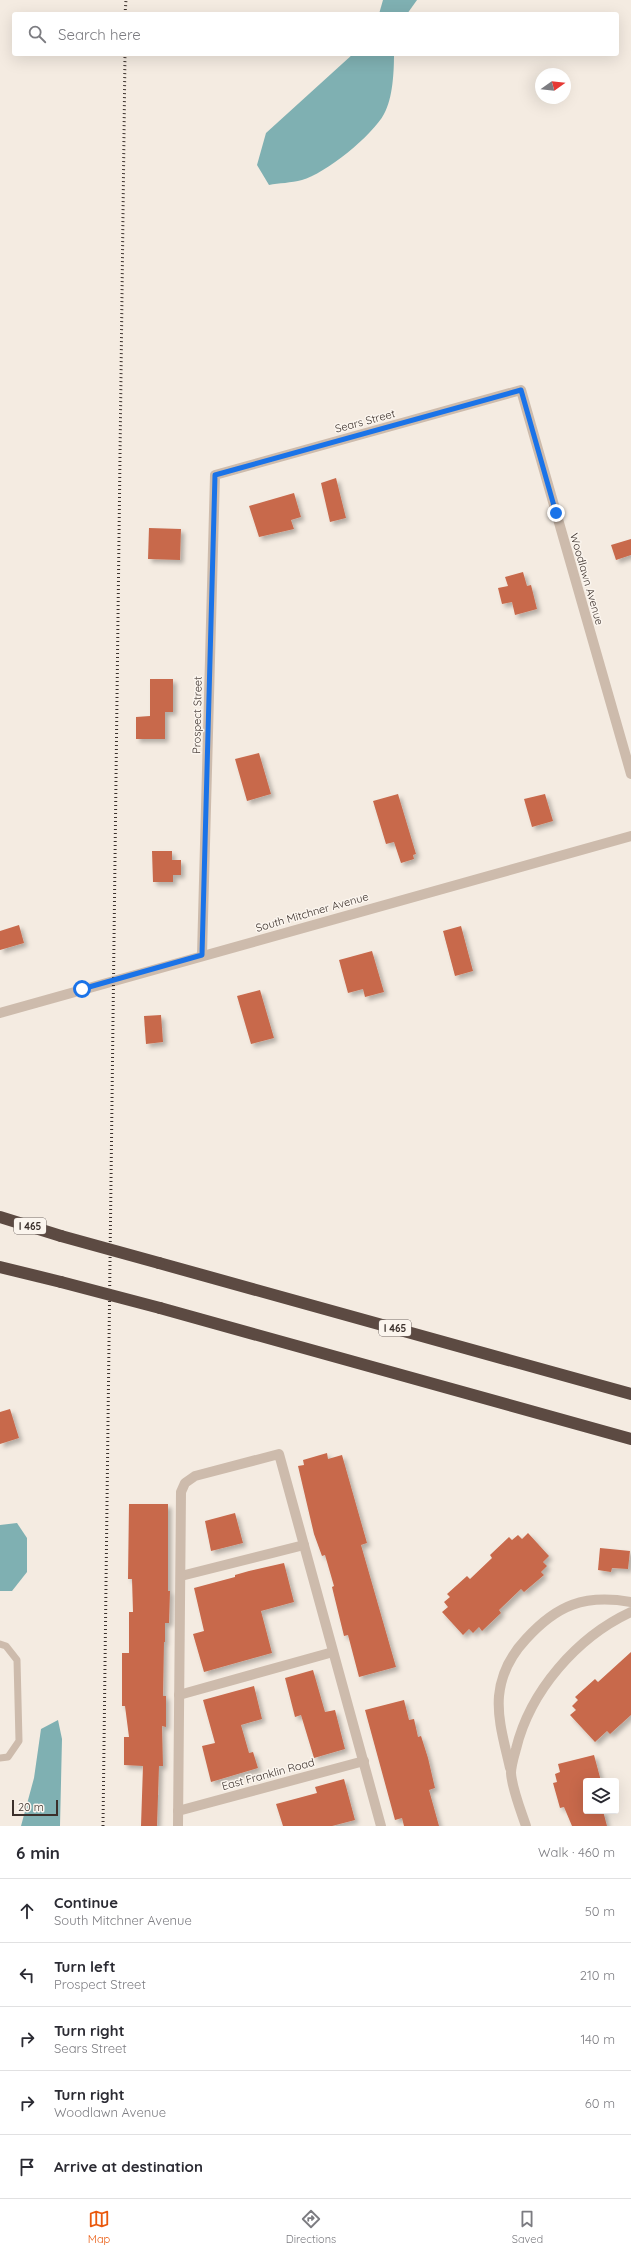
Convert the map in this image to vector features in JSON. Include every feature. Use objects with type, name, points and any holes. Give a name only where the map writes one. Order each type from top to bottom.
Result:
[{"type":"highway","name":"I 465","points":[[0,1217],[61,1236],[631,1394]]},
{"type":"highway","points":[[0,1267],[160,1308],[631,1439]]},
{"type":"street","name":"Sears Street","points":[[215,475],[521,390]]},
{"type":"street","name":"Woodlawn Avenue","points":[[521,390],[631,774]]},
{"type":"street","name":"Prospect Street","points":[[202,955],[215,475]]},
{"type":"street","name":"South Mitchner Avenue","points":[[0,1013],[202,955],[631,836]]},
{"type":"street","points":[[178,1826],[181,1576],[180,1495],[185,1483],[196,1476],[279,1454],[381,1826]]},
{"type":"street","points":[[181,1576],[304,1545]]},
{"type":"street","points":[[526,1826],[511,1773],[499,1713],[501,1684],[507,1666],[518,1648],[541,1622],[556,1611],[572,1604],[591,1600],[610,1599],[631,1602]]},
{"type":"street","points":[[511,1773],[524,1722],[549,1683],[578,1647],[600,1628],[631,1612]]},
{"type":"street","points":[[179,1695],[333,1652]]},
{"type":"street","name":"East Franklin Road","points":[[178,1811],[364,1760]]},
{"type":"lane","points":[[0,1644],[6,1646],[18,1660],[19,1741],[8,1757],[0,1758]]},
{"type":"water","points":[[383,0],[417,0],[408,12],[380,12]]},
{"type":"water","points":[[351,56],[394,56],[391,92],[384,114],[378,123],[359,143],[348,153],[323,170],[302,180],[269,185],[257,165],[266,133]]},
{"type":"water","points":[[17,1523],[27,1538],[27,1572],[12,1591],[0,1591],[0,1525]]},
{"type":"water","points":[[58,1720],[62,1739],[60,1826],[21,1826],[34,1778],[41,1729]]},
{"type":"building","points":[[336,478],[346,518],[330,522],[321,483]]},
{"type":"building","points":[[294,493],[301,517],[291,520],[294,529],[259,537],[249,506]]},
{"type":"building","points":[[149,528],[181,529],[180,560],[148,559]]},
{"type":"building","points":[[631,539],[631,555],[616,560],[611,545]]},
{"type":"building","points":[[523,572],[527,586],[531,585],[537,609],[515,615],[512,602],[502,604],[498,588],[508,586],[505,577]]},
{"type":"building","points":[[150,679],[173,679],[173,712],[165,712],[165,739],[136,739],[136,717],[150,716]]},
{"type":"building","points":[[259,753],[271,794],[247,801],[235,759]]},
{"type":"building","points":[[398,794],[416,854],[413,855],[414,859],[401,863],[394,842],[386,844],[373,801]]},
{"type":"building","points":[[545,794],[553,821],[532,827],[524,799]]},
{"type":"building","points":[[152,851],[172,851],[172,860],[181,860],[181,875],[173,875],[173,882],[153,882]]},
{"type":"building","points":[[19,925],[24,943],[0,950],[0,931]]},
{"type":"building","points":[[461,926],[473,971],[455,976],[443,931]]},
{"type":"building","points":[[372,951],[384,992],[365,997],[363,989],[348,993],[339,960]]},
{"type":"building","points":[[260,990],[274,1038],[251,1044],[237,996]]},
{"type":"building","points":[[161,1015],[163,1042],[146,1044],[144,1016]]},
{"type":"building","points":[[10,1409],[19,1438],[0,1444],[0,1412]]},
{"type":"building","points":[[327,1453],[328,1459],[342,1455],[367,1543],[361,1545],[396,1667],[359,1677],[348,1635],[344,1636],[332,1587],[334,1586],[325,1555],[322,1556],[314,1534],[298,1466],[304,1465],[303,1460]]},
{"type":"building","points":[[129,1504],[168,1504],[168,1591],[170,1591],[169,1623],[165,1623],[163,1696],[166,1696],[166,1727],[162,1726],[163,1766],[159,1766],[157,1826],[141,1826],[143,1766],[124,1765],[124,1737],[129,1737],[125,1706],[122,1706],[122,1653],[129,1653],[129,1612],[133,1612],[132,1579],[128,1579]]},
{"type":"building","points":[[235,1513],[243,1543],[211,1551],[205,1521]]},
{"type":"building","points":[[528,1533],[549,1556],[543,1562],[547,1566],[541,1572],[544,1575],[524,1592],[521,1589],[499,1610],[501,1613],[482,1631],[479,1627],[473,1633],[469,1629],[463,1635],[442,1612],[448,1607],[444,1602],[450,1597],[447,1594],[467,1576],[470,1579],[492,1558],[490,1555],[509,1537],[512,1540],[518,1535],[522,1539]]},
{"type":"building","points":[[600,1548],[630,1551],[628,1569],[612,1568],[611,1572],[598,1570]]},
{"type":"building","points":[[284,1563],[294,1602],[261,1611],[272,1653],[204,1672],[193,1634],[204,1631],[194,1588],[235,1577],[235,1575],[249,1571]]},
{"type":"building","points":[[631,1652],[631,1715],[610,1734],[607,1731],[595,1742],[570,1715],[576,1710],[572,1706],[578,1700],[575,1697],[595,1679],[598,1682]]},
{"type":"building","points":[[313,1670],[325,1712],[335,1710],[345,1749],[314,1758],[301,1715],[295,1717],[285,1678]]},
{"type":"building","points":[[254,1686],[262,1719],[241,1725],[249,1753],[253,1752],[258,1768],[211,1782],[202,1746],[215,1743],[203,1700]]},
{"type":"building","points":[[404,1700],[409,1720],[414,1719],[418,1737],[421,1736],[428,1758],[435,1788],[429,1790],[439,1826],[404,1826],[402,1818],[395,1820],[365,1710]]},
{"type":"building","points":[[594,1755],[600,1778],[583,1778],[583,1814],[604,1814],[607,1826],[572,1826],[564,1807],[560,1808],[553,1783],[557,1782],[555,1774],[560,1772],[558,1764]]},
{"type":"building","points":[[344,1779],[355,1820],[332,1826],[283,1826],[276,1804],[317,1793],[315,1787]]},
{"type":"railway","points":[[125,12],[126,0]]},
{"type":"railway","points":[[103,1826],[125,56]]},
{"type":"route","points":[[82,989],[202,955],[215,475],[521,390],[556,513]]}]
